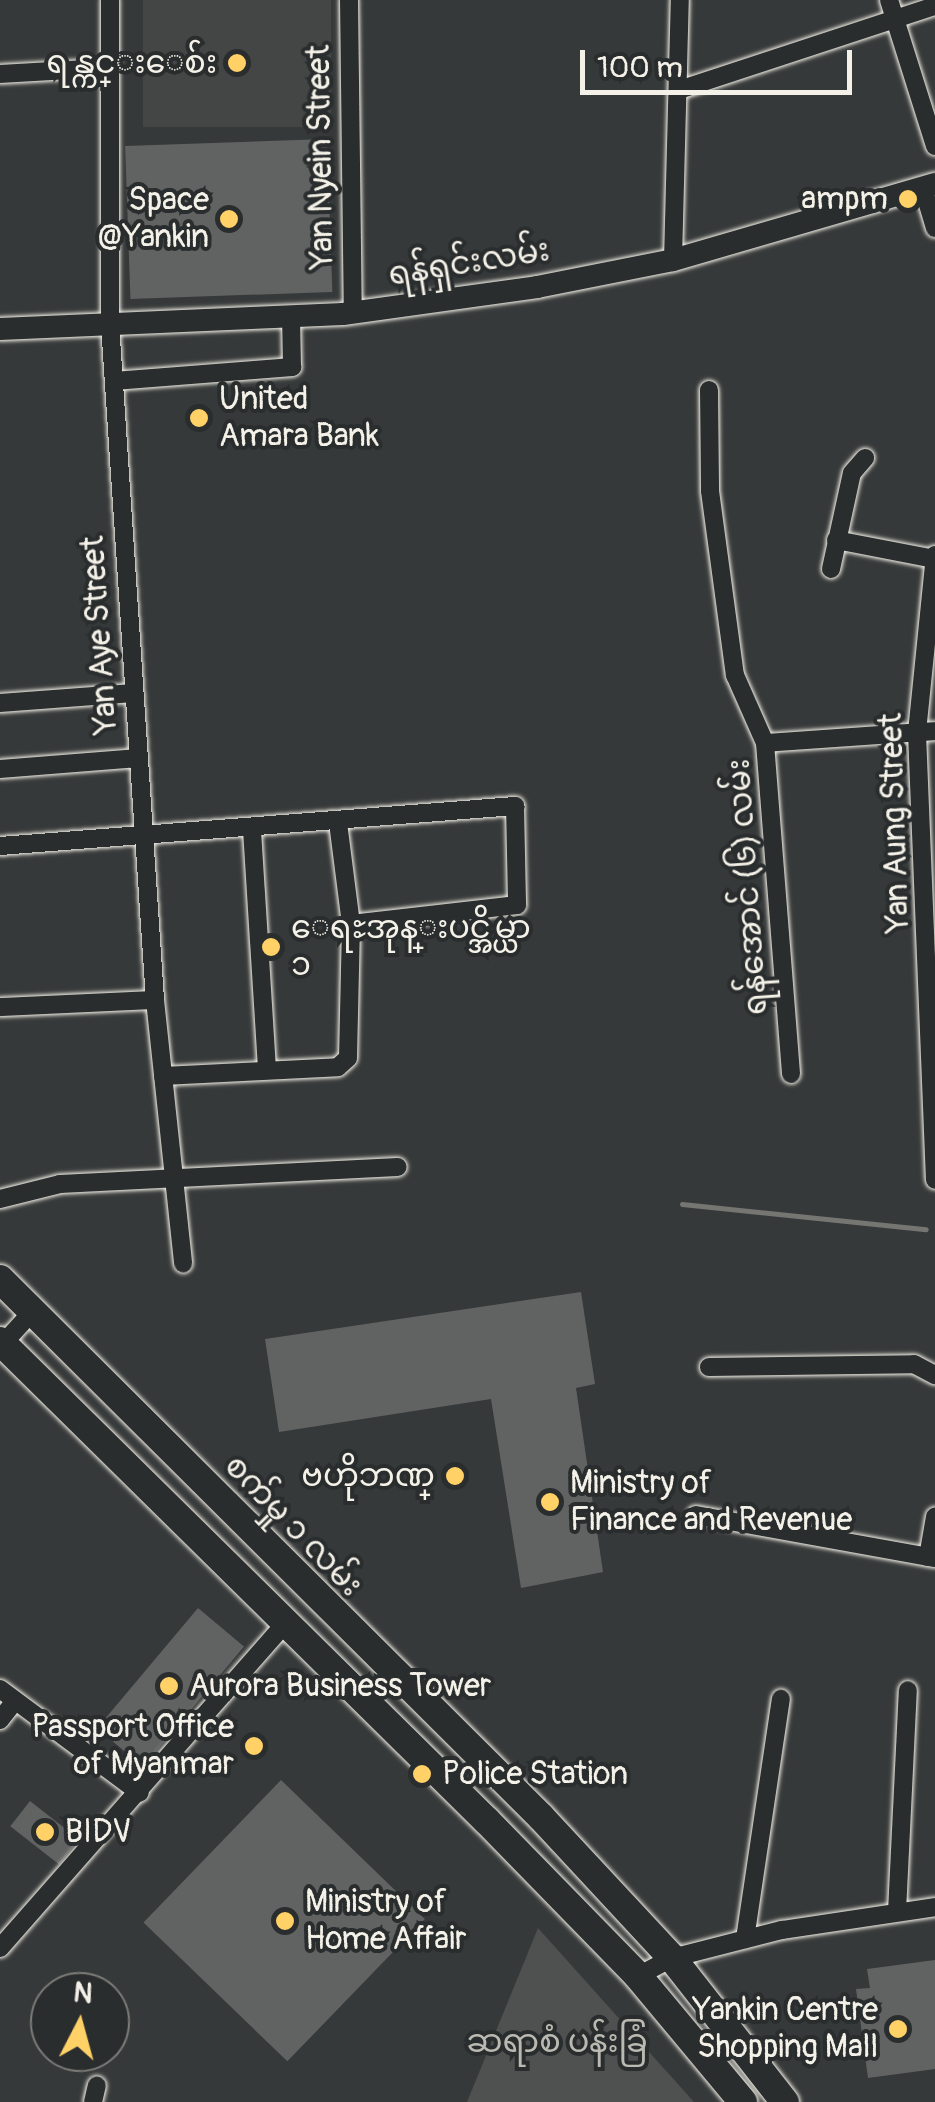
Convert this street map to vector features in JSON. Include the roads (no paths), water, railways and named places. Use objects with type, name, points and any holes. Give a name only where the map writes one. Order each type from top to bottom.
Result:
[{"type":"main road","name":"ရန်ရှင်းလမ်း","points":[[0,329],[353,313],[674,260],[929,186]]},
{"type":"main road","name":"စက်မှု ၁ လမ်း","points":[[0,1279],[273,1556],[540,1818],[664,1950]]},
{"type":"main road","points":[[1,1344],[487,1821],[638,1976],[742,2102]]},
{"type":"main road","points":[[126,1464],[153,1431]]},
{"type":"main road","points":[[246,1584],[273,1556]]},
{"type":"main road","points":[[664,1950],[781,2095]]},
{"type":"street","name":"Yan Aye Street","points":[[110,0],[104,68],[110,324],[155,1000],[184,1264]]},
{"type":"street","name":"Yan Nyein Street","points":[[349,0],[353,313]]},
{"type":"street","points":[[674,260],[680,0]]},
{"type":"street","points":[[889,0],[935,146]]},
{"type":"street","points":[[679,90],[935,6]]},
{"type":"street","points":[[0,74],[104,68]]},
{"type":"street","points":[[929,186],[935,228]]},
{"type":"street","points":[[114,381],[286,369],[294,363],[292,316]]},
{"type":"street","points":[[710,390],[710,492],[735,675],[765,743]]},
{"type":"street","points":[[831,569],[852,472],[865,458]]},
{"type":"street","points":[[836,540],[935,558]]},
{"type":"street","name":"Yan Aung Street","points":[[935,558],[926,732],[935,1180]]},
{"type":"street","points":[[0,703],[134,693]]},
{"type":"street","name":"ရန်အောင် (၆) လမ်း","points":[[791,1074],[765,743],[926,732]]},
{"type":"street","points":[[0,769],[139,758]]},
{"type":"street","points":[[0,846],[144,840],[516,810],[517,905],[351,924]]},
{"type":"street","points":[[163,1076],[338,1067],[348,1058],[351,924],[338,822]]},
{"type":"street","points":[[252,830],[267,1070]]},
{"type":"street","points":[[0,1007],[155,1000]]},
{"type":"street","points":[[0,1198],[60,1184],[398,1167]]},
{"type":"street","points":[[1,1344],[32,1312]]},
{"type":"street","points":[[709,1367],[914,1364],[935,1375]]},
{"type":"street","points":[[696,1515],[932,1558],[935,1517]]},
{"type":"street","points":[[0,1948],[285,1624]]},
{"type":"street","points":[[897,1912],[908,1690]]},
{"type":"street","points":[[0,1720],[7,1696],[140,1793]]},
{"type":"street","points":[[745,1940],[781,1699]]},
{"type":"street","points":[[638,1976],[664,1950],[935,1907]]},
{"type":"waterway","points":[[682,1204],[926,1229]]},
{"type":"place","name":"ရန္ကင္းေစ်း","points":[[237,63]]},
{"type":"place","name":"ampm","points":[[908,199]]},
{"type":"place","name":"Space @Yankin","points":[[229,219]]},
{"type":"place","name":"United Amara Bank","points":[[199,418]]},
{"type":"place","name":"ေရႊအုန္းပင္အိမ္ယာ ၁","points":[[271,947]]},
{"type":"place","name":"ဗဟိုဘဏ္","points":[[455,1476]]},
{"type":"place","name":"Ministry of Finance and Revenue","points":[[550,1502]]},
{"type":"place","name":"Aurora Business Tower","points":[[169,1686]]},
{"type":"place","name":"Passport Office of Myanmar","points":[[254,1746]]},
{"type":"place","name":"Police Station","points":[[422,1774]]},
{"type":"place","name":"BIDV","points":[[45,1832]]},
{"type":"place","name":"Ministry of Home Affair","points":[[285,1921]]},
{"type":"place","name":"Yankin Centre Shopping Mall","points":[[898,2029]]},
{"type":"park label","name":"ဆရာစံ ပန်းခြံ","points":[[557,2042]]}]
